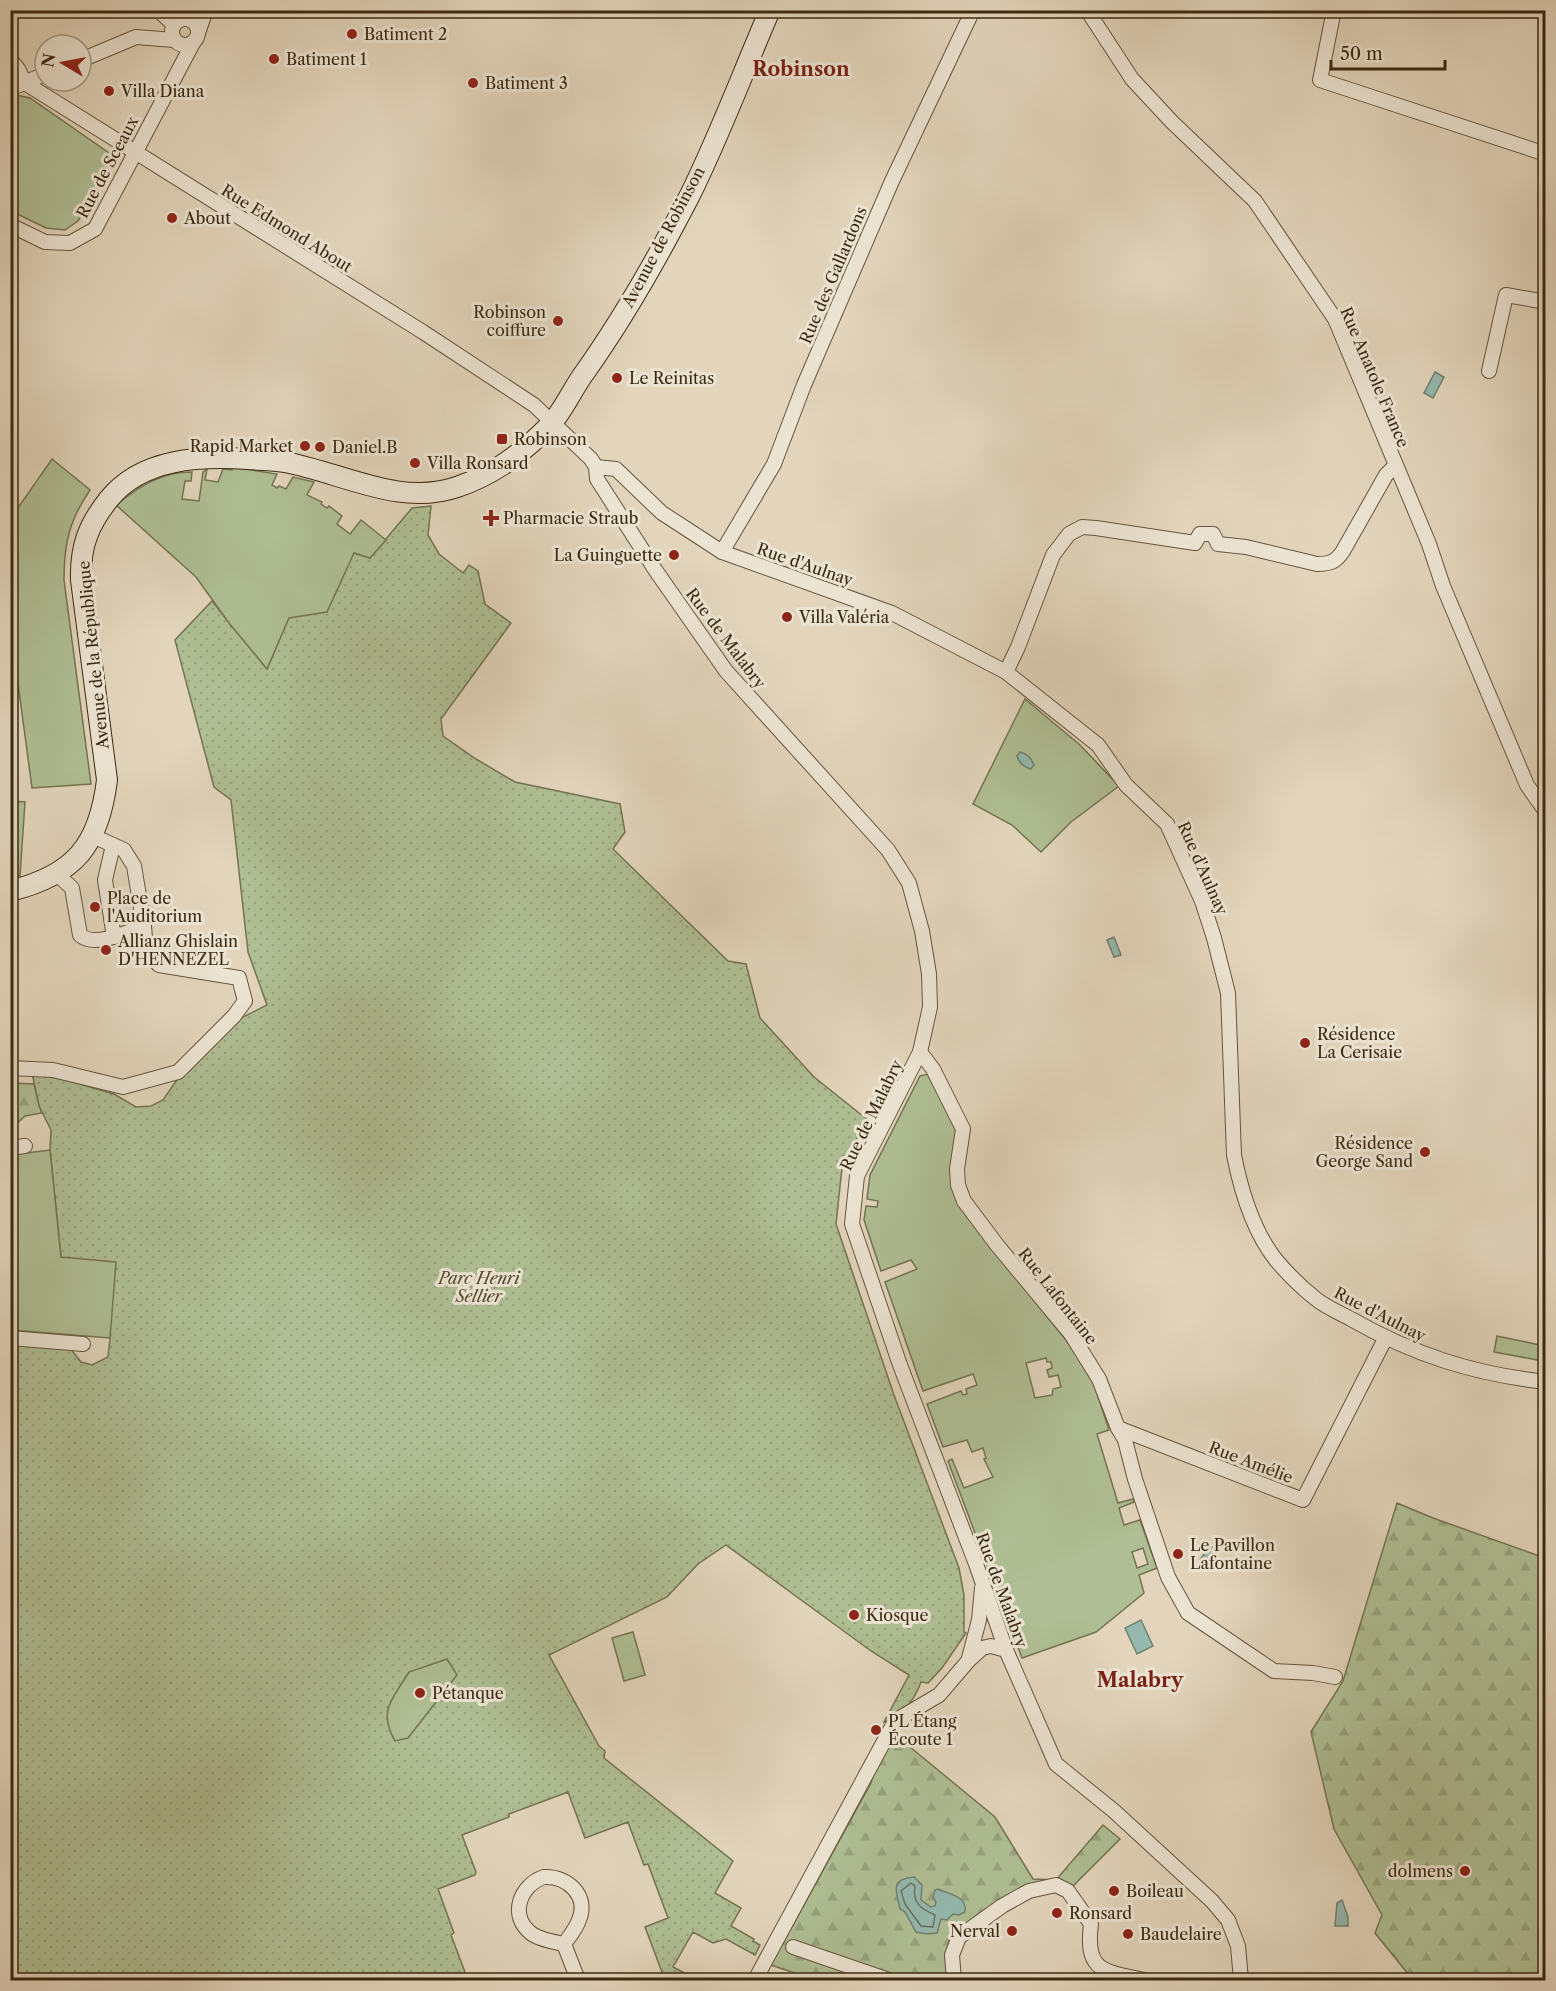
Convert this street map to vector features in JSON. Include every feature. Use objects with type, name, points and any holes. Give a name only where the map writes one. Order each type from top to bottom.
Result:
[{"type":"street","points":[[158,10],[174,25]]},
{"type":"street","name":"Rue de Sceaux","points":[[10,225],[45,242],[70,243],[95,229],[196,37],[206,10]]},
{"type":"street","name":"Avenue de Robinson","points":[[553,421],[604,345],[690,195],[770,10]]},
{"type":"street","name":"Rue des Gallardons","points":[[722,552],[774,464],[804,385],[892,181],[973,10]]},
{"type":"street","name":"Rue Anatole France","points":[[1087,10],[1132,79],[1172,122],[1255,201],[1335,319],[1428,544],[1443,586],[1527,785],[1545,812]]},
{"type":"street","points":[[1334,10],[1320,80],[1545,154]]},
{"type":"street","points":[[93,55],[136,37],[174,40],[184,45],[196,37],[196,26],[191,20],[180,20],[174,25],[171,32],[174,40]]},
{"type":"street","name":"Rue Edmond About","points":[[10,59],[25,83],[423,332],[534,405],[553,421]]},
{"type":"street","points":[[10,89],[33,80]]},
{"type":"street","points":[[1489,371],[1506,295],[1545,302]]},
{"type":"street","name":"Rue de Malabry","points":[[553,421],[591,459],[596,467],[597,479],[656,571],[726,671],[888,850],[909,883],[922,931],[929,974],[930,1007],[920,1052],[857,1176],[852,1224],[900,1365],[976,1564],[1006,1650],[1056,1764],[1114,1811],[1212,1901],[1228,1920],[1238,1946],[1241,1980]]},
{"type":"street","name":"Avenue de la République","points":[[10,891],[34,885],[58,874],[77,858],[93,836],[102,810],[107,780],[80,557],[88,531],[101,508],[118,487],[141,473],[164,464],[190,459],[219,458],[284,462],[396,491],[416,494],[437,493],[489,474],[524,450],[553,421]]},
{"type":"street","points":[[1006,672],[1018,647],[1053,555],[1069,534],[1082,527],[1195,543],[1200,534],[1209,533],[1213,534],[1218,544],[1246,547],[1308,563],[1327,564],[1336,561],[1343,551],[1386,475],[1395,466]]},
{"type":"street","name":"Rue d'Aulnay","points":[[596,467],[616,470],[662,513],[722,552],[892,613],[1006,672],[1098,746],[1126,785],[1167,824],[1202,901],[1228,993],[1234,1155],[1248,1212],[1276,1260],[1316,1299],[1385,1339],[1440,1361],[1514,1378],[1545,1382]]},
{"type":"street","points":[[10,1068],[53,1071],[123,1087],[178,1072],[234,1016],[245,1001],[239,978],[159,965],[146,951],[134,866],[124,850],[93,836]]},
{"type":"street","points":[[113,845],[105,880],[114,937]]},
{"type":"street","points":[[58,874],[72,888],[80,935],[90,941],[114,937],[144,926]]},
{"type":"street","name":"Rue Lafontaine","points":[[920,1052],[933,1069],[963,1129],[957,1169],[958,1185],[964,1201],[997,1245],[1071,1334],[1099,1379],[1125,1440],[1135,1479],[1168,1577],[1188,1613],[1275,1671],[1335,1677]]},
{"type":"street","points":[[10,1148],[25,1146]]},
{"type":"street","points":[[10,1338],[83,1344]]},
{"type":"street","name":"Rue Amélie","points":[[1118,1428],[1303,1500],[1385,1339]]},
{"type":"street","points":[[969,1660],[979,1620],[982,1585]]},
{"type":"street","points":[[755,1980],[895,1721],[939,1695],[969,1660],[986,1647],[1006,1650]]},
{"type":"street","points":[[553,1877],[561,1879],[568,1882],[579,1895],[582,1911],[580,1920],[564,1944],[536,1937],[529,1932],[520,1916],[520,1899],[524,1890],[537,1880],[553,1877]]},
{"type":"street","points":[[954,1980],[952,1955],[959,1937],[1002,1906],[1029,1891],[1056,1885],[1068,1891],[1091,1924],[1088,1946],[1093,1961],[1105,1971],[1144,1980]]},
{"type":"street","points":[[564,1944],[578,1980]]},
{"type":"street","points":[[793,1947],[889,1980]]},
{"type":"green space","points":[[16,95],[30,98],[112,155],[111,168],[78,221],[65,230],[46,228],[11,211],[11,98]]},
{"type":"green space","points":[[52,459],[90,490],[77,512],[69,533],[64,580],[91,784],[32,788],[11,631],[11,518]]},
{"type":"green space","points":[[232,467],[277,474],[272,485],[277,488],[279,486],[286,489],[293,477],[314,482],[307,495],[322,502],[321,504],[327,508],[329,506],[342,516],[337,524],[350,534],[361,520],[386,540],[370,558],[354,553],[327,612],[289,618],[267,669],[229,623],[196,577],[116,505],[151,481],[170,474],[192,472],[191,481],[185,481],[182,499],[199,501],[203,472],[207,469],[205,480],[218,482],[223,469],[232,470]]},
{"type":"green space","name":"Parc Henri Sellier","points":[[431,506],[428,535],[439,554],[463,573],[469,565],[478,571],[485,604],[511,623],[441,719],[443,736],[515,782],[620,804],[625,832],[613,849],[728,961],[746,964],[760,1018],[814,1077],[869,1121],[865,1131],[861,1130],[842,1168],[836,1224],[894,1395],[959,1568],[964,1595],[964,1632],[966,1633],[942,1668],[928,1683],[921,1682],[912,1701],[902,1713],[884,1722],[909,1675],[871,1651],[726,1545],[698,1564],[667,1597],[549,1655],[599,1746],[605,1751],[604,1758],[733,1861],[715,1893],[741,1908],[731,1926],[760,1945],[755,1955],[726,1939],[713,1943],[693,1932],[673,1967],[698,1980],[665,1980],[645,1927],[668,1918],[648,1864],[644,1865],[628,1822],[585,1838],[568,1792],[462,1835],[476,1872],[475,1875],[438,1889],[454,1933],[451,1935],[468,1980],[11,1980],[10,1343],[70,1348],[81,1362],[92,1365],[108,1357],[110,1338],[61,1257],[50,1150],[51,1130],[39,1106],[32,1073],[114,1094],[136,1107],[151,1106],[163,1100],[181,1074],[237,1020],[267,1005],[248,952],[231,800],[214,787],[175,640],[212,601],[267,669],[289,617],[354,553],[370,558],[412,508]]},
{"type":"green space","points":[[1025,699],[1080,745],[1119,786],[1071,822],[1041,852],[1012,825],[973,804]]},
{"type":"green space","points":[[11,801],[25,802],[20,876],[11,878]]},
{"type":"green space","points":[[929,1074],[959,1130],[952,1185],[956,1200],[989,1245],[1066,1340],[1092,1378],[1109,1430],[1097,1434],[1118,1503],[1133,1499],[1134,1502],[1119,1508],[1124,1525],[1140,1520],[1157,1568],[1139,1575],[1144,1593],[1096,1632],[1022,1658],[948,1461],[952,1459],[964,1488],[993,1477],[984,1459],[986,1458],[983,1448],[972,1452],[967,1440],[943,1447],[927,1404],[961,1391],[963,1395],[967,1394],[966,1389],[977,1385],[973,1374],[923,1391],[885,1282],[917,1269],[911,1260],[881,1271],[864,1220],[866,1206],[877,1207],[878,1201],[867,1199],[870,1175],[920,1076]],"holes":[[[1046,1358],[1047,1362],[1051,1362],[1052,1368],[1047,1370],[1049,1377],[1058,1375],[1061,1387],[1053,1389],[1052,1395],[1035,1398],[1026,1363]],[[1143,1548],[1148,1564],[1137,1568],[1132,1552]]]},
{"type":"green space","points":[[11,1083],[34,1084],[42,1113],[25,1116],[11,1129]]},
{"type":"green space","points":[[50,1150],[61,1257],[116,1262],[110,1338],[11,1330],[10,1155]]},
{"type":"green space","points":[[1497,1336],[1545,1346],[1543,1361],[1494,1352]]},
{"type":"green space","points":[[1397,1503],[1545,1558],[1545,1583],[1542,1591],[1546,1598],[1545,1980],[1413,1980],[1375,1933],[1382,1915],[1334,1829],[1311,1732],[1343,1681]]},
{"type":"green space","points":[[633,1632],[645,1675],[624,1681],[612,1638]]},
{"type":"green space","name":"Pétanque","points":[[447,1659],[457,1675],[408,1738],[395,1741],[387,1721],[387,1713],[389,1705],[409,1672]]},
{"type":"green space","points":[[893,1733],[995,1817],[1033,1879],[1056,1880],[1103,1825],[1120,1839],[1068,1891],[1029,1891],[959,1937],[954,1980],[815,1980],[771,1965],[871,1783],[874,1768]]},
{"type":"water","points":[[1435,372],[1444,377],[1433,398],[1424,393]]},
{"type":"water","points":[[1020,752],[1032,760],[1034,765],[1031,769],[1019,761],[1017,756]]},
{"type":"water","points":[[1114,937],[1121,955],[1114,957],[1107,940]]},
{"type":"water","points":[[1209,1547],[1213,1547],[1216,1552],[1205,1565],[1200,1560]]},
{"type":"water","points":[[1141,1620],[1153,1646],[1137,1654],[1125,1628]]},
{"type":"water","points":[[914,1877],[922,1885],[921,1900],[931,1907],[935,1906],[936,1902],[933,1897],[935,1890],[938,1889],[960,1899],[965,1912],[959,1915],[953,1914],[947,1920],[941,1919],[937,1933],[916,1932],[905,1912],[900,1909],[896,1893],[897,1884],[900,1881]]},
{"type":"water","points":[[1342,1900],[1348,1917],[1348,1926],[1335,1926],[1337,1903]]},
{"type":"place","name":"Batiment 2","points":[[352,34]]},
{"type":"place","name":"Batiment 1","points":[[274,59]]},
{"type":"place","name":"Batiment 3","points":[[473,83]]},
{"type":"place","name":"Villa Diana","points":[[109,91]]},
{"type":"place","name":"About","points":[[172,218]]},
{"type":"place","name":"Robinson coiffure","points":[[558,321]]},
{"type":"place","name":"Le Reinitas","points":[[617,378]]},
{"type":"place","name":"Robinson","points":[[502,439]]},
{"type":"place","name":"Rapid Market","points":[[305,446]]},
{"type":"place","name":"Daniel.B","points":[[320,447]]},
{"type":"place","name":"Villa Ronsard","points":[[415,463]]},
{"type":"place","name":"Pharmacie Straub","points":[[491,518]]},
{"type":"place","name":"La Guinguette","points":[[674,555]]},
{"type":"place","name":"Villa Valéria","points":[[787,617]]},
{"type":"place","name":"Place de l'Auditorium","points":[[95,907]]},
{"type":"place","name":"Allianz Ghislain D'HENNEZEL","points":[[106,950]]},
{"type":"place","name":"Résidence La Cerisaie","points":[[1305,1043]]},
{"type":"place","name":"Résidence George Sand","points":[[1425,1152]]},
{"type":"place","name":"Le Pavillon Lafontaine","points":[[1178,1554]]},
{"type":"place","name":"Kiosque","points":[[854,1615]]},
{"type":"place","name":"Pétanque","points":[[420,1693]]},
{"type":"place","name":"PL Étang Écoute 1","points":[[876,1730]]},
{"type":"place","name":"dolmens","points":[[1465,1871]]},
{"type":"place","name":"Boileau","points":[[1114,1891]]},
{"type":"place","name":"Ronsard","points":[[1057,1913]]},
{"type":"place","name":"Nerval","points":[[1012,1931]]},
{"type":"place","name":"Baudelaire","points":[[1128,1934]]},
{"type":"district","name":"Robinson","points":[[801,69]]},
{"type":"district","name":"Malabry","points":[[1140,1680]]}]
